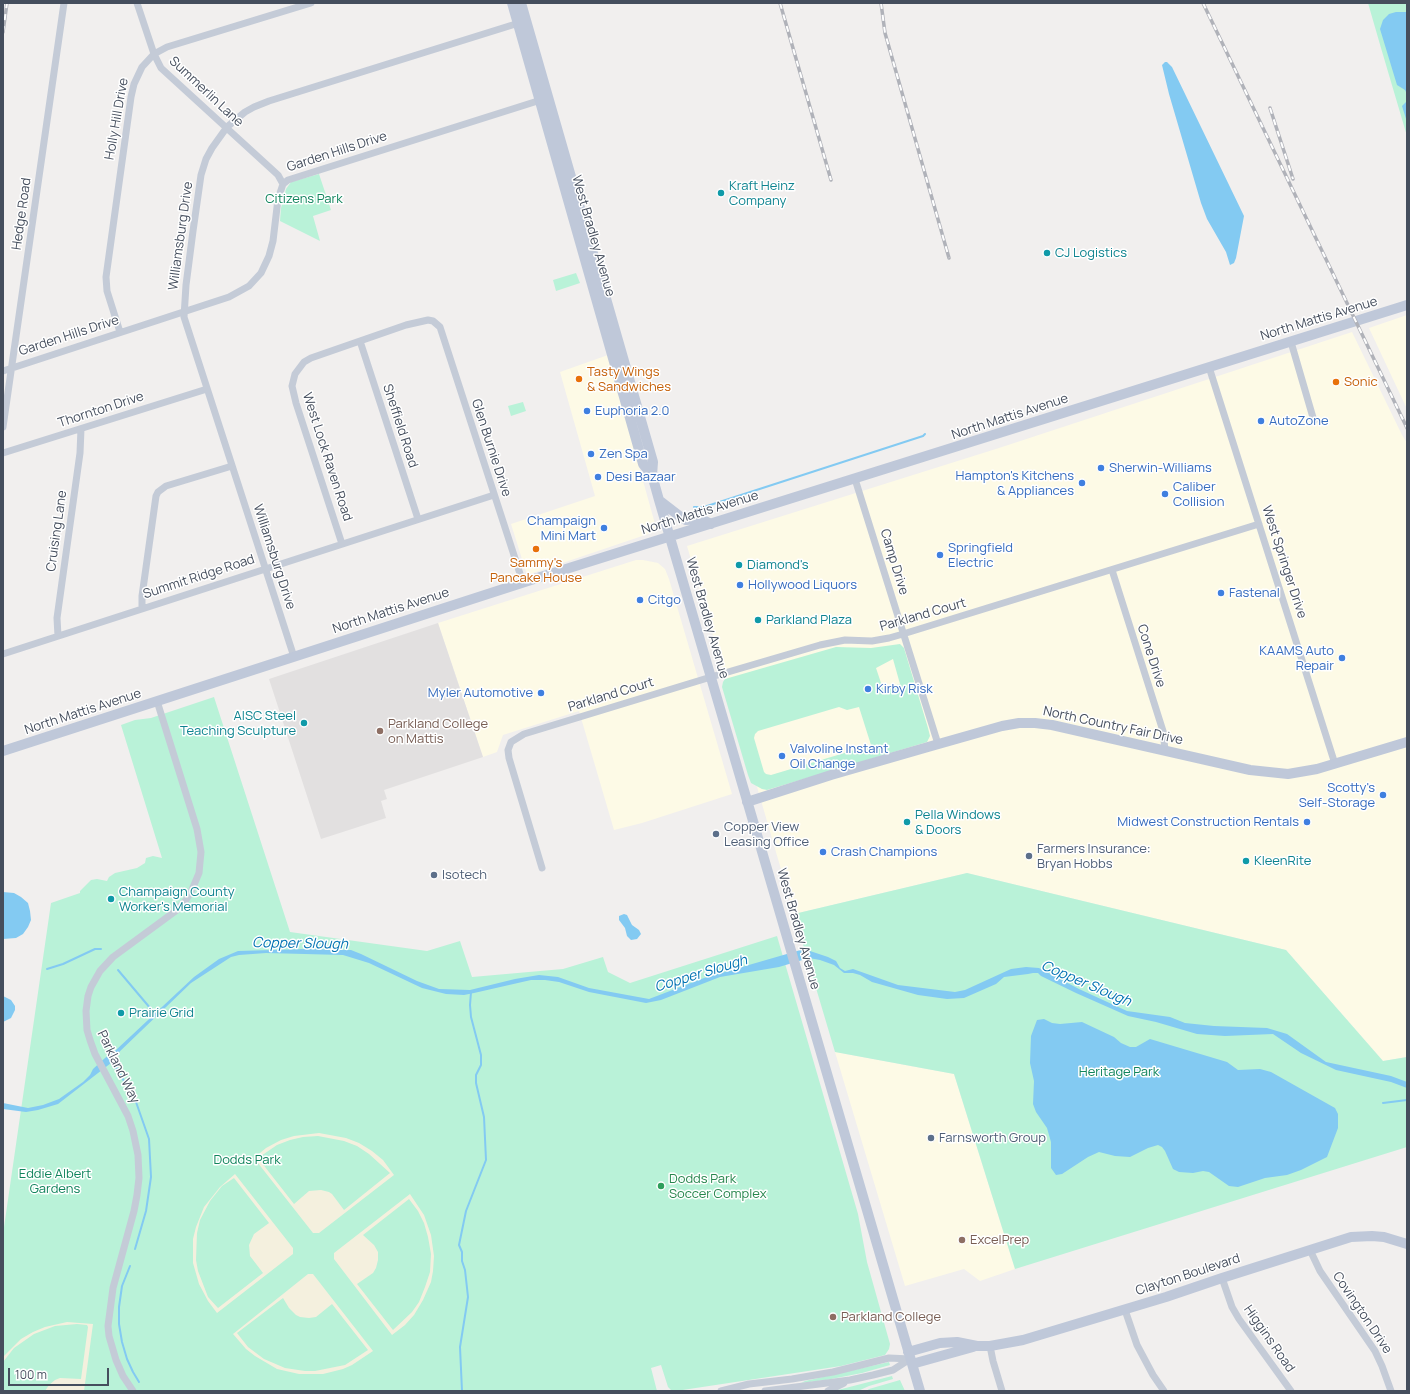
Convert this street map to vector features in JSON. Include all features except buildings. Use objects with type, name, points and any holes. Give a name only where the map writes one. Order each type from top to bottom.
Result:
[{"type":"main road","name":"West Bradley Avenue","points":[[512,3],[522,22],[654,462],[652,474],[659,500],[920,1391]]},
{"type":"main road","name":"West Bradley Avenue","points":[[521,3],[522,22]]},
{"type":"main road","name":"North Mattis Avenue","points":[[3,751],[523,582],[1407,305]]},
{"type":"main road","points":[[659,500],[686,520],[701,519],[711,524]]},
{"type":"main road","name":"North Country Fair Drive","points":[[747,802],[831,775],[1002,726],[1035,723],[1076,730],[1250,770],[1288,774],[1300,773],[1335,764],[1407,742]]},
{"type":"main road","name":"Clayton Boulevard","points":[[910,1359],[977,1346],[990,1346],[1023,1340],[1125,1310],[1333,1242],[1360,1236],[1384,1237],[1407,1244]]},
{"type":"street","name":"Hedge Road","points":[[3,427],[64,3]]},
{"type":"street","name":"Summerlin Lane","points":[[137,3],[154,54],[161,68],[278,175],[283,184]]},
{"type":"street","name":"Holly Hill Drive","points":[[120,332],[107,291],[106,277],[134,84],[142,67],[154,54],[166,47],[311,3]]},
{"type":"street","name":"Williamsburg Drive","points":[[294,657],[185,324],[184,312],[186,285],[201,175],[212,148],[227,127],[254,106],[522,22]]},
{"type":"street","name":"Garden Hills Drive","points":[[3,370],[184,312],[240,292],[249,286],[261,273],[269,256],[273,240],[278,199],[283,184],[288,180],[544,99]]},
{"type":"street","name":"Glen Burnie Drive","points":[[360,341],[406,325],[428,320],[434,322],[440,327],[523,582]]},
{"type":"street","name":"West Lock Raven Road","points":[[342,544],[296,403],[292,386],[294,378],[300,367],[311,358],[360,341]]},
{"type":"street","name":"Sheffield Road","points":[[360,341],[418,519]]},
{"type":"street","points":[[1291,342],[1314,421]]},
{"type":"street","name":"West Springer Drive","points":[[1209,367],[1335,764]]},
{"type":"street","name":"Thornton Drive","points":[[3,453],[207,389]]},
{"type":"street","name":"Cruising Lane","points":[[58,636],[57,618],[80,453],[80,429]]},
{"type":"street","points":[[142,608],[142,596],[149,543],[156,496],[158,492],[166,486],[232,466]]},
{"type":"street","name":"Camp Drive","points":[[855,479],[938,744]]},
{"type":"street","name":"Summit Ridge Road","points":[[3,654],[494,495]]},
{"type":"street","name":"Parkland Court","points":[[542,868],[509,758],[508,750],[511,742],[524,734],[827,643],[845,640],[872,641],[904,634],[1259,524]]},
{"type":"street","name":"Cone Drive","points":[[1112,570],[1163,731],[1165,750]]},
{"type":"street","name":"Parkland Way","points":[[133,1391],[123,1376],[116,1360],[109,1336],[108,1326],[112,1288],[134,1211],[137,1195],[139,1178],[138,1155],[128,1116],[90,1040],[87,1030],[86,1011],[91,987],[100,971],[113,956],[177,910],[191,892],[199,873],[201,852],[197,829],[157,702]]},
{"type":"street","name":"Covington Drive","points":[[1310,1250],[1320,1271],[1375,1351],[1391,1391]]},
{"type":"street","name":"Higgins Road","points":[[1222,1278],[1230,1301],[1239,1320],[1291,1391]]},
{"type":"street","points":[[1125,1310],[1137,1344],[1164,1391]]},
{"type":"street","points":[[990,1346],[992,1362],[1002,1391]]},
{"type":"street","points":[[721,1391],[749,1384],[833,1372],[889,1358],[910,1359]]},
{"type":"street","points":[[765,1391],[793,1389],[850,1380],[893,1370],[910,1359]]},
{"type":"street","points":[[792,1379],[793,1389]]},
{"type":"street","points":[[828,1391],[850,1380]]},
{"type":"shaded area","points":[[1407,315],[1407,409],[1369,328]]},
{"type":"shaded area","points":[[1352,332],[1407,443],[1407,1057],[1383,1061],[1286,950],[967,873],[794,914],[687,546],[999,448]]},
{"type":"shaded area","points":[[608,355],[657,531],[527,575],[511,524],[595,496],[560,372]]},
{"type":"shaded area","points":[[636,560],[658,563],[665,569],[732,794],[642,823],[614,830],[579,711],[503,735],[497,752],[483,757],[438,623]]},
{"type":"shaded area","name":"Parkland College on Mattis","points":[[438,623],[483,757],[384,790],[387,799],[381,801],[386,818],[321,839],[269,679]]},
{"type":"shaded area","points":[[835,1052],[954,1074],[1015,1269],[980,1281],[964,1269],[905,1286]]},
{"type":"green space","points":[[1368,3],[1407,3],[1407,136],[1381,48]]},
{"type":"green space","name":"Citizens Park","points":[[319,174],[331,210],[313,216],[320,241],[280,221],[281,208],[286,189],[291,182]]},
{"type":"green space","points":[[576,273],[580,283],[556,291],[553,280]]},
{"type":"green space","points":[[523,402],[526,411],[511,416],[508,406]]},
{"type":"green space","points":[[900,644],[904,648],[930,736],[927,742],[767,790],[751,783],[722,687],[725,679],[836,647],[871,648]],"holes":[[[893,659],[900,684],[883,689],[876,668]],[[839,707],[847,710],[859,707],[871,745],[771,775],[764,772],[754,738],[758,731]]]},
{"type":"green space","name":"Dodds Park","points":[[214,697],[290,932],[427,951],[460,941],[472,977],[563,969],[603,957],[608,972],[630,983],[777,936],[858,1214],[867,1262],[890,1344],[885,1355],[841,1366],[676,1391],[672,1391],[668,1387],[661,1365],[651,1368],[657,1391],[3,1391],[3,1234],[51,903],[80,893],[80,891],[91,880],[97,879],[107,881],[109,877],[115,873],[137,868],[145,863],[146,858],[153,856],[162,858],[121,725],[135,720],[151,718]]},
{"type":"green space","name":"Heritage Park","points":[[967,873],[1286,950],[1383,1061],[1407,1057],[1407,1147],[1015,1269],[954,1074],[835,1052],[794,914]]},
{"type":"green space","points":[[889,1362],[890,1365],[862,1373],[801,1383],[805,1381]]},
{"type":"green space","points":[[892,1376],[893,1379],[858,1391],[834,1391]]},
{"type":"green space","points":[[900,1380],[905,1391],[866,1391],[869,1389]]},
{"type":"sand","points":[[319,1133],[346,1138],[359,1143],[383,1160],[394,1175],[319,1233],[313,1233],[254,1158],[266,1148],[281,1140],[294,1136]],"holes":[[[318,1136],[344,1141],[357,1146],[369,1154],[390,1173],[344,1210],[332,1194],[321,1190],[309,1191],[294,1204],[258,1158],[277,1145],[303,1137]]]},
{"type":"sand","points":[[235,1174],[293,1248],[293,1254],[217,1313],[208,1301],[199,1284],[193,1263],[193,1239],[204,1207],[220,1187]],"holes":[[[234,1178],[269,1223],[254,1234],[249,1245],[250,1256],[263,1273],[218,1308],[208,1297],[198,1271],[196,1260],[197,1233],[200,1220],[210,1201],[222,1186]]]},
{"type":"sand","points":[[410,1194],[424,1215],[431,1235],[434,1256],[431,1282],[414,1315],[405,1325],[392,1335],[334,1259],[334,1253]],"holes":[[[409,1199],[418,1211],[424,1223],[428,1237],[431,1254],[430,1272],[419,1302],[412,1312],[393,1330],[357,1284],[373,1273],[378,1260],[378,1252],[374,1245],[363,1235]]]},
{"type":"sand","points":[[308,1274],[313,1274],[373,1351],[352,1365],[343,1369],[323,1374],[299,1374],[277,1369],[255,1356],[246,1349],[233,1334]],"holes":[[[283,1298],[289,1308],[296,1315],[309,1318],[316,1317],[332,1304],[368,1350],[345,1365],[315,1371],[305,1371],[285,1368],[264,1359],[248,1347],[237,1333]]]},
{"type":"sand","points":[[67,1322],[93,1324],[84,1391],[45,1391],[49,1385],[60,1378],[81,1379],[88,1327],[87,1325],[77,1324],[55,1326],[34,1334],[14,1348],[3,1362],[3,1357],[21,1339],[45,1327]]},
{"type":"water","points":[[1396,12],[1407,12],[1407,94],[1405,90],[1397,85],[1380,29],[1383,20],[1389,14]]},
{"type":"water","points":[[1165,62],[1172,67],[1244,216],[1236,258],[1234,263],[1230,265],[1226,252],[1207,219],[1201,203],[1169,94],[1162,65]]},
{"type":"water","points":[[1407,94],[1407,122],[1402,106],[1406,102]]},
{"type":"water","points":[[3,892],[14,893],[28,903],[31,920],[23,934],[16,938],[3,939]]},
{"type":"water","points":[[624,914],[627,915],[632,925],[639,930],[641,934],[637,939],[631,940],[627,936],[625,928],[619,920],[619,916]]},
{"type":"water","points":[[306,949],[351,950],[417,981],[439,989],[470,990],[539,975],[558,977],[589,988],[649,999],[704,978],[804,949],[836,961],[840,968],[845,971],[853,969],[898,985],[955,992],[965,990],[1011,969],[1026,967],[1039,968],[1079,989],[1127,1011],[1170,1017],[1185,1023],[1214,1026],[1267,1028],[1287,1034],[1326,1062],[1391,1076],[1407,1082],[1407,1088],[1391,1082],[1336,1070],[1301,1053],[1273,1034],[1225,1036],[1197,1034],[1156,1022],[1128,1016],[1076,993],[1041,976],[1038,973],[1004,977],[996,984],[964,998],[947,999],[918,995],[872,982],[860,975],[844,973],[834,965],[809,958],[779,967],[720,977],[661,1000],[646,1003],[589,992],[559,982],[545,980],[531,980],[464,995],[446,994],[422,988],[369,963],[343,955],[266,953],[231,957],[191,983],[116,1055],[111,1063],[58,1104],[26,1112],[3,1109],[3,1103],[28,1108],[43,1105],[59,1099],[83,1082],[90,1075],[93,1069],[116,1050],[194,977],[219,959],[238,951]]},
{"type":"water","points":[[3,996],[11,1000],[15,1006],[15,1010],[11,1018],[3,1022]]},
{"type":"water","points":[[1044,1019],[1052,1023],[1060,1024],[1082,1022],[1114,1037],[1121,1043],[1130,1047],[1136,1047],[1150,1039],[1227,1062],[1238,1070],[1260,1069],[1271,1072],[1335,1108],[1338,1114],[1338,1128],[1327,1157],[1287,1175],[1265,1178],[1238,1187],[1229,1186],[1209,1172],[1179,1172],[1173,1169],[1165,1151],[1158,1145],[1130,1157],[1115,1156],[1099,1152],[1088,1157],[1062,1174],[1056,1175],[1051,1168],[1051,1142],[1047,1128],[1036,1112],[1033,1104],[1034,1081],[1030,1063],[1031,1036],[1037,1020]]},
{"type":"waterway","points":[[694,507],[704,507],[923,436],[925,434]]},
{"type":"waterway","points":[[47,969],[63,964],[95,949],[101,949]]},
{"type":"waterway","points":[[118,970],[156,1015]]},
{"type":"waterway","points":[[462,1391],[460,1347],[468,1297],[462,1252],[459,1245],[466,1211],[486,1160],[484,1117],[476,1083],[476,1075],[481,1065],[481,1055],[471,1017],[471,992]]},
{"type":"waterway","points":[[116,1067],[136,1102],[149,1139],[151,1177],[146,1211],[135,1249]]},
{"type":"waterway","points":[[1383,1103],[1407,1100]]},
{"type":"waterway","points":[[130,1266],[122,1286],[119,1307],[119,1324],[127,1359],[139,1382]]},
{"type":"railway","points":[[3,32],[7,3]]},
{"type":"railway","points":[[780,3],[831,180]]},
{"type":"railway","points":[[881,3],[885,33],[949,258]]},
{"type":"railway","points":[[1203,3],[1407,428]]},
{"type":"railway","points":[[1270,108],[1293,179]]},
{"type":"place","name":"Kraft Heinz Company","points":[[721,193]]},
{"type":"place","name":"CJ Logistics","points":[[1047,253]]},
{"type":"place","name":"Tasty Wings & Sandwiches","points":[[579,379]]},
{"type":"place","name":"Sonic","points":[[1336,382]]},
{"type":"place","name":"Euphoria 2.0","points":[[587,411]]},
{"type":"place","name":"AutoZone","points":[[1261,421]]},
{"type":"place","name":"Zen Spa","points":[[591,454]]},
{"type":"place","name":"Sherwin-Williams","points":[[1101,468]]},
{"type":"place","name":"Desi Bazaar","points":[[598,477]]},
{"type":"place","name":"Hampton's Kitchens & Appliances","points":[[1082,483]]},
{"type":"place","name":"Caliber Collision","points":[[1165,494]]},
{"type":"place","name":"Champaign Mini Mart","points":[[604,528]]},
{"type":"place","name":"Sammy's Pancake House","points":[[536,549]]},
{"type":"place","name":"Springfield Electric","points":[[940,555]]},
{"type":"place","name":"Diamond's","points":[[739,565]]},
{"type":"place","name":"Hollywood Liquors","points":[[740,585]]},
{"type":"place","name":"Fastenal","points":[[1221,593]]},
{"type":"place","name":"Citgo","points":[[640,600]]},
{"type":"place","name":"Parkland Plaza","points":[[758,620]]},
{"type":"place","name":"KAAMS Auto Repair","points":[[1342,658]]},
{"type":"place","name":"Kirby Risk","points":[[868,689]]},
{"type":"place","name":"Myler Automotive","points":[[541,693]]},
{"type":"place","name":"AISC Steel Teaching Sculpture","points":[[304,723]]},
{"type":"place","name":"Parkland College on Mattis","points":[[380,731]]},
{"type":"place","name":"Valvoline Instant Oil Change","points":[[782,756]]},
{"type":"place","name":"Scotty's Self-Storage","points":[[1383,795]]},
{"type":"place","name":"Pella Windows & Doors","points":[[907,822]]},
{"type":"place","name":"Midwest Construction Rentals","points":[[1307,822]]},
{"type":"place","name":"Copper View Leasing Office","points":[[716,834]]},
{"type":"place","name":"Crash Champions","points":[[823,852]]},
{"type":"place","name":"Farmers Insurance: Bryan Hobbs","points":[[1029,856]]},
{"type":"place","name":"KleenRite","points":[[1246,861]]},
{"type":"place","name":"Isotech","points":[[434,875]]},
{"type":"place","name":"Champaign County Worker's Memorial","points":[[111,899]]},
{"type":"place","name":"Prairie Grid","points":[[121,1013]]},
{"type":"place","name":"Farnsworth Group","points":[[931,1138]]},
{"type":"place","name":"Dodds Park Soccer Complex","points":[[661,1186]]},
{"type":"place","name":"ExcelPrep","points":[[962,1240]]},
{"type":"place","name":"Parkland College","points":[[833,1317]]},
{"type":"water label","name":"Copper Slough","points":[[300,944]]},
{"type":"water label","name":"Copper Slough","points":[[701,974]]},
{"type":"water label","name":"Copper Slough","points":[[1086,984]]},
{"type":"park label","name":"Eddie Albert Gardens","points":[[55,1182]]}]
